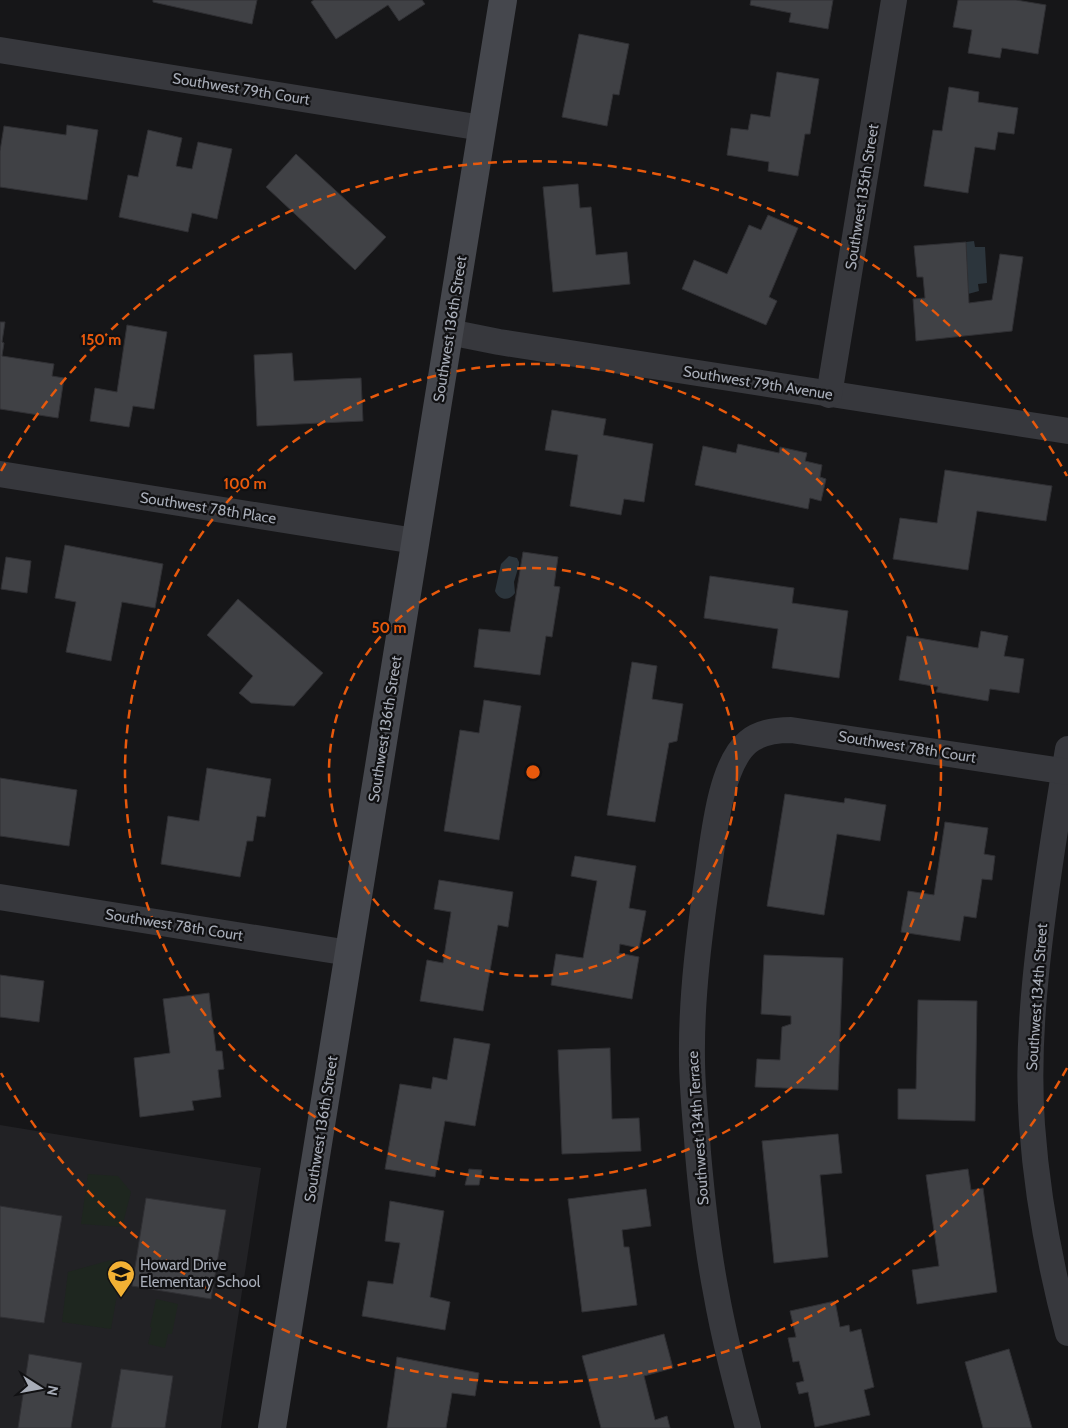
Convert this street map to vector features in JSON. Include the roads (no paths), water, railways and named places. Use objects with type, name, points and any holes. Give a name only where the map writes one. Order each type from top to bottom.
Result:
[{"type":"street","name":"Southwest 136th Street","points":[[272,1428],[503,0]]},
{"type":"street","name":"Southwest 135th Street","points":[[829,395],[894,0]]},
{"type":"street","name":"Southwest 79th Court","points":[[0,50],[482,128]]},
{"type":"street","name":"Southwest 79th Avenue","points":[[449,332],[500,342],[1068,432]]},
{"type":"street","name":"Southwest 78th Place","points":[[0,474],[415,541]]},
{"type":"street","name":"Southwest 78th Court","points":[[747,743],[774,730],[791,730],[1067,764]]},
{"type":"street","name":"Southwest 134th Terrace","points":[[747,743],[737,756],[719,801],[706,886],[695,984],[692,1057],[693,1097],[702,1189],[716,1292],[726,1343],[748,1428]]},
{"type":"street","name":"Southwest 134th Street","points":[[1067,764],[1051,852],[1034,986],[1031,1033],[1031,1083],[1032,1124],[1042,1215],[1049,1257],[1068,1333]]},
{"type":"street","name":"Southwest 78th Court","points":[[0,897],[349,953]]},
{"type":"place","name":"Howard Drive Elementary School","points":[[121,1298]]}]
